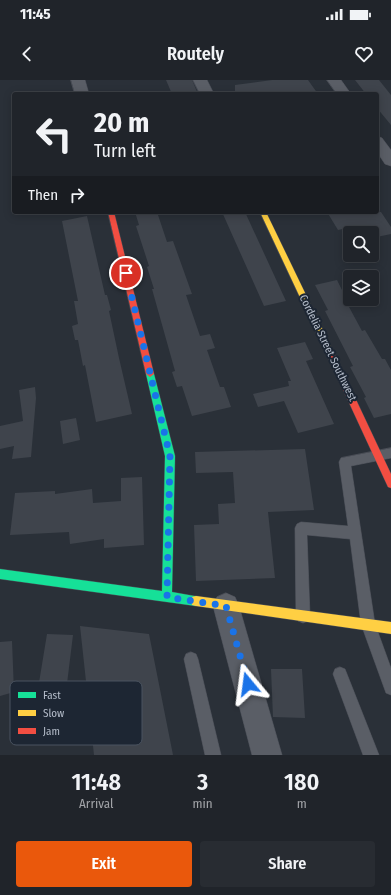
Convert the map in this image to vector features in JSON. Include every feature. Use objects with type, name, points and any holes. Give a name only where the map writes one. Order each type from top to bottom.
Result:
[{"type":"street","points":[[78,80],[81,92]]},
{"type":"street","points":[[200,80],[206,92]]},
{"type":"street","points":[[334,80],[343,92]]},
{"type":"street","points":[[379,144],[391,161]]},
{"type":"street","points":[[111,214],[170,456],[167,597]]},
{"type":"street","name":"Cordelia Street Southwest","points":[[264,214],[385,454],[391,484]]},
{"type":"street","points":[[0,574],[391,628]]},
{"type":"street","points":[[226,606],[267,755]]},
{"type":"lane","points":[[385,454],[345,462],[368,624],[391,688]]},
{"type":"lane","points":[[303,616],[301,528],[355,533]]},
{"type":"lane","points":[[190,658],[213,755]]},
{"type":"lane","points":[[340,674],[371,755]]},
{"type":"building","points":[[166,80],[192,80],[197,92],[171,92]]},
{"type":"building","points":[[272,80],[308,80],[317,92],[235,92],[235,85]]},
{"type":"building","points":[[355,80],[379,80],[391,95],[391,125],[379,110],[379,92],[364,92]]},
{"type":"building","points":[[379,212],[381,212],[391,227],[391,234],[379,237],[379,226],[343,226],[343,229],[338,230],[328,214],[379,214]]},
{"type":"building","points":[[136,214],[158,214],[167,242],[173,241],[192,294],[186,295],[200,336],[210,334],[215,348],[207,350],[220,387],[224,387],[231,407],[192,416],[182,386],[177,387],[172,372],[175,371],[152,289],[154,289],[147,267],[149,266],[136,226],[139,225]]},
{"type":"building","points":[[223,214],[246,214],[286,301],[264,306]]},
{"type":"building","points":[[87,216],[105,295],[107,295],[111,310],[109,311],[132,414],[96,422],[85,365],[83,366],[78,340],[75,340],[72,326],[78,324],[74,301],[78,301],[62,221]]},
{"type":"building","points":[[337,280],[343,292],[343,306],[348,306],[362,331],[365,330],[382,359],[385,359],[391,370],[391,414],[374,418],[364,398],[366,397],[350,367],[353,366],[325,311],[328,310],[315,285]]},
{"type":"building","points":[[305,342],[313,359],[306,361],[334,424],[298,433],[284,401],[258,407],[253,394],[289,386],[288,381],[291,381],[277,348]]},
{"type":"building","points":[[35,387],[36,398],[31,457],[12,459],[14,446],[0,449],[0,426],[23,421],[19,390]]},
{"type":"building","points":[[76,418],[80,440],[63,444],[60,421]]},
{"type":"building","points":[[305,449],[314,510],[268,512],[275,578],[196,581],[194,525],[219,524],[218,504],[235,503],[233,472],[196,473],[195,452]]},
{"type":"building","points":[[142,477],[144,545],[104,548],[104,539],[70,544],[69,532],[10,535],[15,493],[55,491],[55,494],[92,489],[93,503],[121,501],[121,478]]},
{"type":"building","points":[[80,626],[149,634],[173,755],[94,755],[93,745],[142,745],[142,681],[86,681]]},
{"type":"building","points":[[47,634],[73,635],[67,681],[39,681]]},
{"type":"building","points":[[12,641],[14,681],[10,681],[10,693],[0,696],[0,642]]},
{"type":"building","points":[[271,669],[302,669],[305,718],[273,717]]},
{"type":"traffic: fast","points":[[150,374],[170,456],[167,597]]},
{"type":"traffic: fast","points":[[0,574],[196,601]]},
{"type":"traffic: slow","points":[[264,214],[331,355]]},
{"type":"traffic: slow","points":[[196,601],[391,628]]},
{"type":"traffic: jam","points":[[111,214],[150,374]]},
{"type":"traffic: jam","points":[[331,355],[391,484]]},
{"type":"route","points":[[126,273],[170,456],[167,597],[226,606],[248,684]]}]
